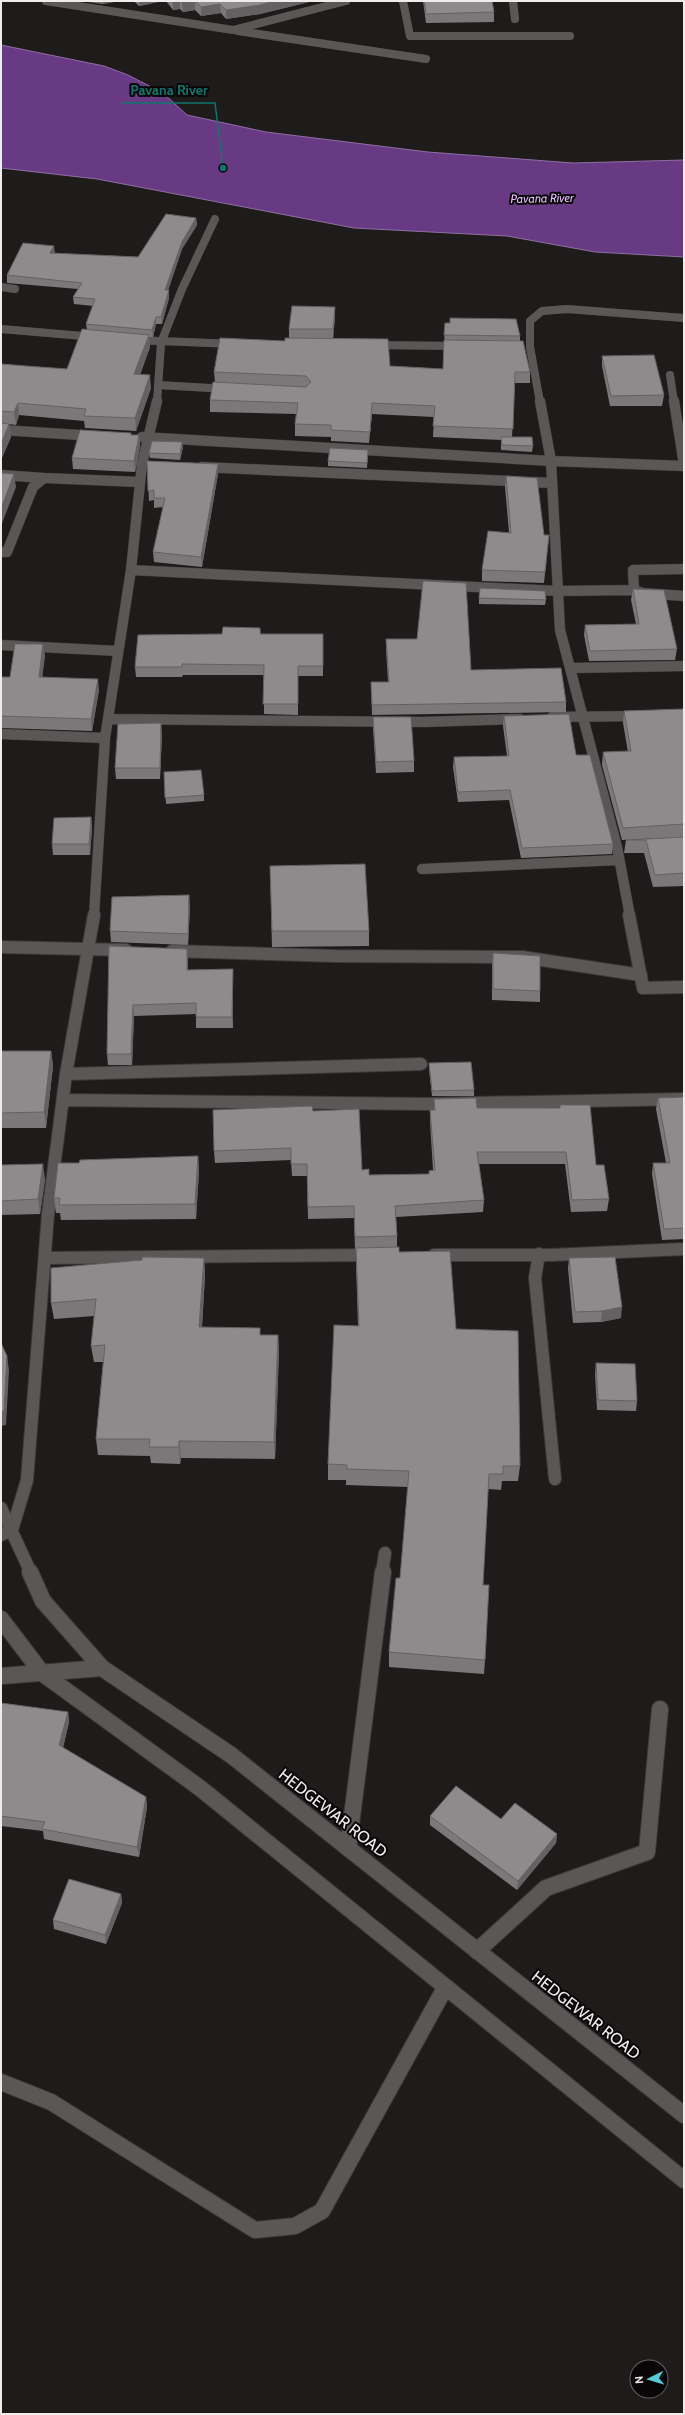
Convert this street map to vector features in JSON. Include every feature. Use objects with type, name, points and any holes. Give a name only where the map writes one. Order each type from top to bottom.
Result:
[{"type":"street","points":[[46,1],[426,59]]},
{"type":"street","points":[[233,30],[346,1]]},
{"type":"street","points":[[403,1],[410,36],[570,36]]},
{"type":"street","points":[[513,1],[515,19]]},
{"type":"street","points":[[6,1532],[27,1480],[48,1214],[66,1074],[94,917],[100,793],[105,738],[131,570],[140,482],[146,464],[149,437],[156,409],[161,343],[182,289],[215,219]]},
{"type":"street","points":[[1,287],[15,289]]},
{"type":"street","points":[[684,318],[567,309],[542,311],[530,321],[526,347],[551,461],[560,630],[584,716],[617,847],[643,988],[684,987]]},
{"type":"street","points":[[1,329],[108,338]]},
{"type":"street","points":[[123,340],[161,343],[248,344]]},
{"type":"street","points":[[365,345],[467,346]]},
{"type":"street","points":[[134,437],[551,461],[684,465],[670,375]]},
{"type":"street","points":[[158,385],[236,389]]},
{"type":"street","points":[[1,430],[102,436]]},
{"type":"street","points":[[195,467],[552,484]]},
{"type":"street","points":[[1,475],[140,482]]},
{"type":"street","points":[[1,552],[7,552],[33,486],[44,478]]},
{"type":"street","points":[[634,590],[633,570],[684,569]]},
{"type":"street","points":[[131,570],[558,591],[634,590],[642,593],[684,596]]},
{"type":"street","points":[[1,645],[118,651]]},
{"type":"street","points":[[570,668],[684,666]]},
{"type":"street","points":[[109,719],[423,722],[584,716],[653,716]]},
{"type":"street","points":[[1,734],[105,738]]},
{"type":"street","points":[[617,847],[632,846]]},
{"type":"street","points":[[422,869],[619,860]]},
{"type":"street","points":[[1,947],[136,950]]},
{"type":"street","points":[[160,950],[335,956],[522,957],[641,974]]},
{"type":"street","points":[[66,1074],[421,1064]]},
{"type":"street","points":[[63,1100],[426,1104],[684,1099]]},
{"type":"street","points":[[420,1255],[539,1254],[684,1249]]},
{"type":"street","points":[[539,1254],[535,1278],[555,1479]]},
{"type":"street","points":[[45,1258],[388,1255]]},
{"type":"street","name":"HEDGEWAR ROAD","points":[[1,1508],[6,1532],[43,1602],[102,1668],[231,1755],[684,2115]]},
{"type":"street","points":[[348,1848],[385,1553]]},
{"type":"street","points":[[1,1620],[42,1673],[200,1788],[445,1988],[684,2180]]},
{"type":"street","points":[[1,1676],[102,1668]]},
{"type":"street","points":[[478,1951],[546,1888],[647,1852],[660,1709]]},
{"type":"street","points":[[1,2082],[51,2102],[255,2230],[295,2226],[322,2210],[445,1988]]},
{"type":"water","points":[[1,45],[104,66],[128,75],[163,93],[187,115],[266,132],[428,152],[573,163],[684,160],[684,257],[595,252],[507,236],[354,228],[97,179],[1,168]]},
{"type":"building","points":[[195,1],[275,1],[260,5],[226,10],[220,4],[201,7]]},
{"type":"building","points":[[424,1],[492,1],[494,12],[426,14]]},
{"type":"building","points":[[166,214],[196,218],[182,242],[165,290],[169,290],[161,317],[156,317],[152,330],[86,324],[95,299],[73,297],[82,283],[7,275],[23,243],[54,246],[50,253],[138,257]]},
{"type":"building","points":[[292,306],[335,307],[333,329],[289,329]]},
{"type":"building","points":[[450,318],[516,319],[520,336],[444,335],[445,323],[450,323]]},
{"type":"building","points":[[82,329],[149,335],[134,374],[150,375],[135,418],[84,416],[86,409],[18,403],[14,412],[1,411],[1,364],[67,369]]},
{"type":"building","points":[[220,338],[285,341],[285,338],[388,339],[390,366],[443,369],[444,340],[523,341],[530,372],[515,372],[513,429],[433,426],[435,406],[372,403],[370,432],[331,430],[331,425],[295,424],[298,403],[210,400],[213,382],[306,387],[311,382],[306,376],[214,372]]},
{"type":"building","points":[[654,355],[664,395],[611,396],[602,356]]},
{"type":"building","points":[[1,423],[9,424],[1,444]]},
{"type":"building","points":[[80,430],[131,433],[131,435],[139,435],[134,461],[72,458]]},
{"type":"building","points":[[501,437],[532,437],[533,446],[502,445]]},
{"type":"building","points":[[152,441],[182,442],[180,454],[149,453]]},
{"type":"building","points":[[330,448],[368,450],[367,463],[328,461]]},
{"type":"building","points":[[147,461],[218,464],[201,557],[153,552],[165,498],[154,498],[154,490],[148,491]]},
{"type":"building","points":[[1,473],[14,474],[1,509]]},
{"type":"building","points":[[506,476],[537,478],[544,535],[549,535],[545,572],[482,570],[488,531],[511,533]]},
{"type":"building","points":[[423,581],[466,583],[471,670],[561,668],[566,702],[372,705],[371,682],[389,682],[386,639],[417,639]]},
{"type":"building","points":[[480,588],[545,591],[546,600],[479,598]]},
{"type":"building","points":[[633,589],[664,590],[677,649],[590,651],[585,625],[639,624]]},
{"type":"building","points":[[223,627],[260,628],[260,634],[323,634],[323,666],[298,666],[298,704],[263,704],[264,665],[182,664],[182,667],[135,667],[138,635],[222,634]]},
{"type":"building","points":[[15,644],[43,644],[39,677],[98,679],[91,719],[1,716],[1,677],[10,677]]},
{"type":"building","points":[[684,709],[684,824],[623,828],[603,752],[631,751],[624,711]]},
{"type":"building","points":[[569,714],[576,755],[590,755],[613,844],[522,848],[510,790],[458,792],[454,757],[509,756],[504,716]]},
{"type":"building","points":[[373,717],[411,717],[414,761],[376,762]]},
{"type":"building","points":[[161,723],[160,768],[115,768],[118,724]]},
{"type":"building","points":[[201,770],[204,795],[165,798],[164,772]]},
{"type":"building","points":[[91,817],[89,844],[52,844],[54,818]]},
{"type":"building","points":[[684,837],[684,873],[655,875],[646,840],[626,840]]},
{"type":"building","points":[[365,864],[369,931],[272,931],[270,866]]},
{"type":"building","points":[[189,895],[188,934],[110,931],[112,897]]},
{"type":"building","points":[[109,946],[187,949],[187,970],[233,969],[232,1017],[196,1017],[196,1003],[133,1005],[131,1054],[107,1054]]},
{"type":"building","points":[[493,953],[540,956],[540,991],[493,989]]},
{"type":"building","points":[[1,1051],[51,1051],[44,1112],[1,1113]]},
{"type":"building","points":[[471,1062],[474,1090],[432,1091],[429,1063]]},
{"type":"building","points":[[684,1097],[684,1228],[664,1229],[653,1163],[670,1163],[658,1098]]},
{"type":"building","points":[[476,1098],[477,1108],[560,1108],[560,1105],[590,1105],[596,1165],[604,1165],[609,1199],[572,1200],[566,1152],[477,1152],[484,1200],[395,1206],[397,1236],[355,1237],[354,1206],[308,1207],[307,1164],[291,1164],[291,1148],[214,1151],[213,1110],[312,1106],[313,1111],[359,1109],[362,1170],[369,1169],[369,1175],[429,1174],[429,1171],[435,1170],[430,1110],[435,1110],[434,1099]]},
{"type":"building","points":[[198,1156],[195,1204],[59,1205],[60,1198],[54,1198],[58,1163],[79,1163],[80,1160]]},
{"type":"building","points":[[43,1164],[38,1199],[1,1201],[1,1165]]},
{"type":"building","points":[[399,1247],[399,1252],[450,1251],[456,1329],[518,1331],[520,1466],[503,1466],[503,1474],[489,1474],[483,1585],[489,1585],[485,1660],[389,1652],[396,1578],[400,1578],[409,1471],[347,1469],[347,1465],[328,1464],[334,1325],[359,1326],[356,1248]]},
{"type":"building","points":[[142,1257],[204,1258],[199,1327],[260,1328],[260,1335],[278,1335],[274,1442],[179,1441],[179,1447],[149,1447],[150,1439],[96,1439],[105,1345],[91,1346],[96,1299],[51,1303],[51,1268],[142,1260]]},
{"type":"building","points":[[615,1257],[622,1307],[602,1311],[575,1312],[569,1258]]},
{"type":"building","points":[[1,1343],[7,1356],[4,1411],[1,1412]]},
{"type":"building","points":[[596,1363],[635,1364],[637,1401],[598,1400]]},
{"type":"building","points":[[1,1703],[68,1712],[59,1745],[146,1797],[137,1847],[42,1829],[45,1822],[1,1816]]},
{"type":"building","points":[[456,1786],[501,1819],[515,1803],[557,1834],[518,1881],[430,1816]]},
{"type":"building","points":[[69,1879],[121,1894],[105,1935],[53,1920]]},
{"type":"place","name":"Pavana River","points":[[223,168]]}]
